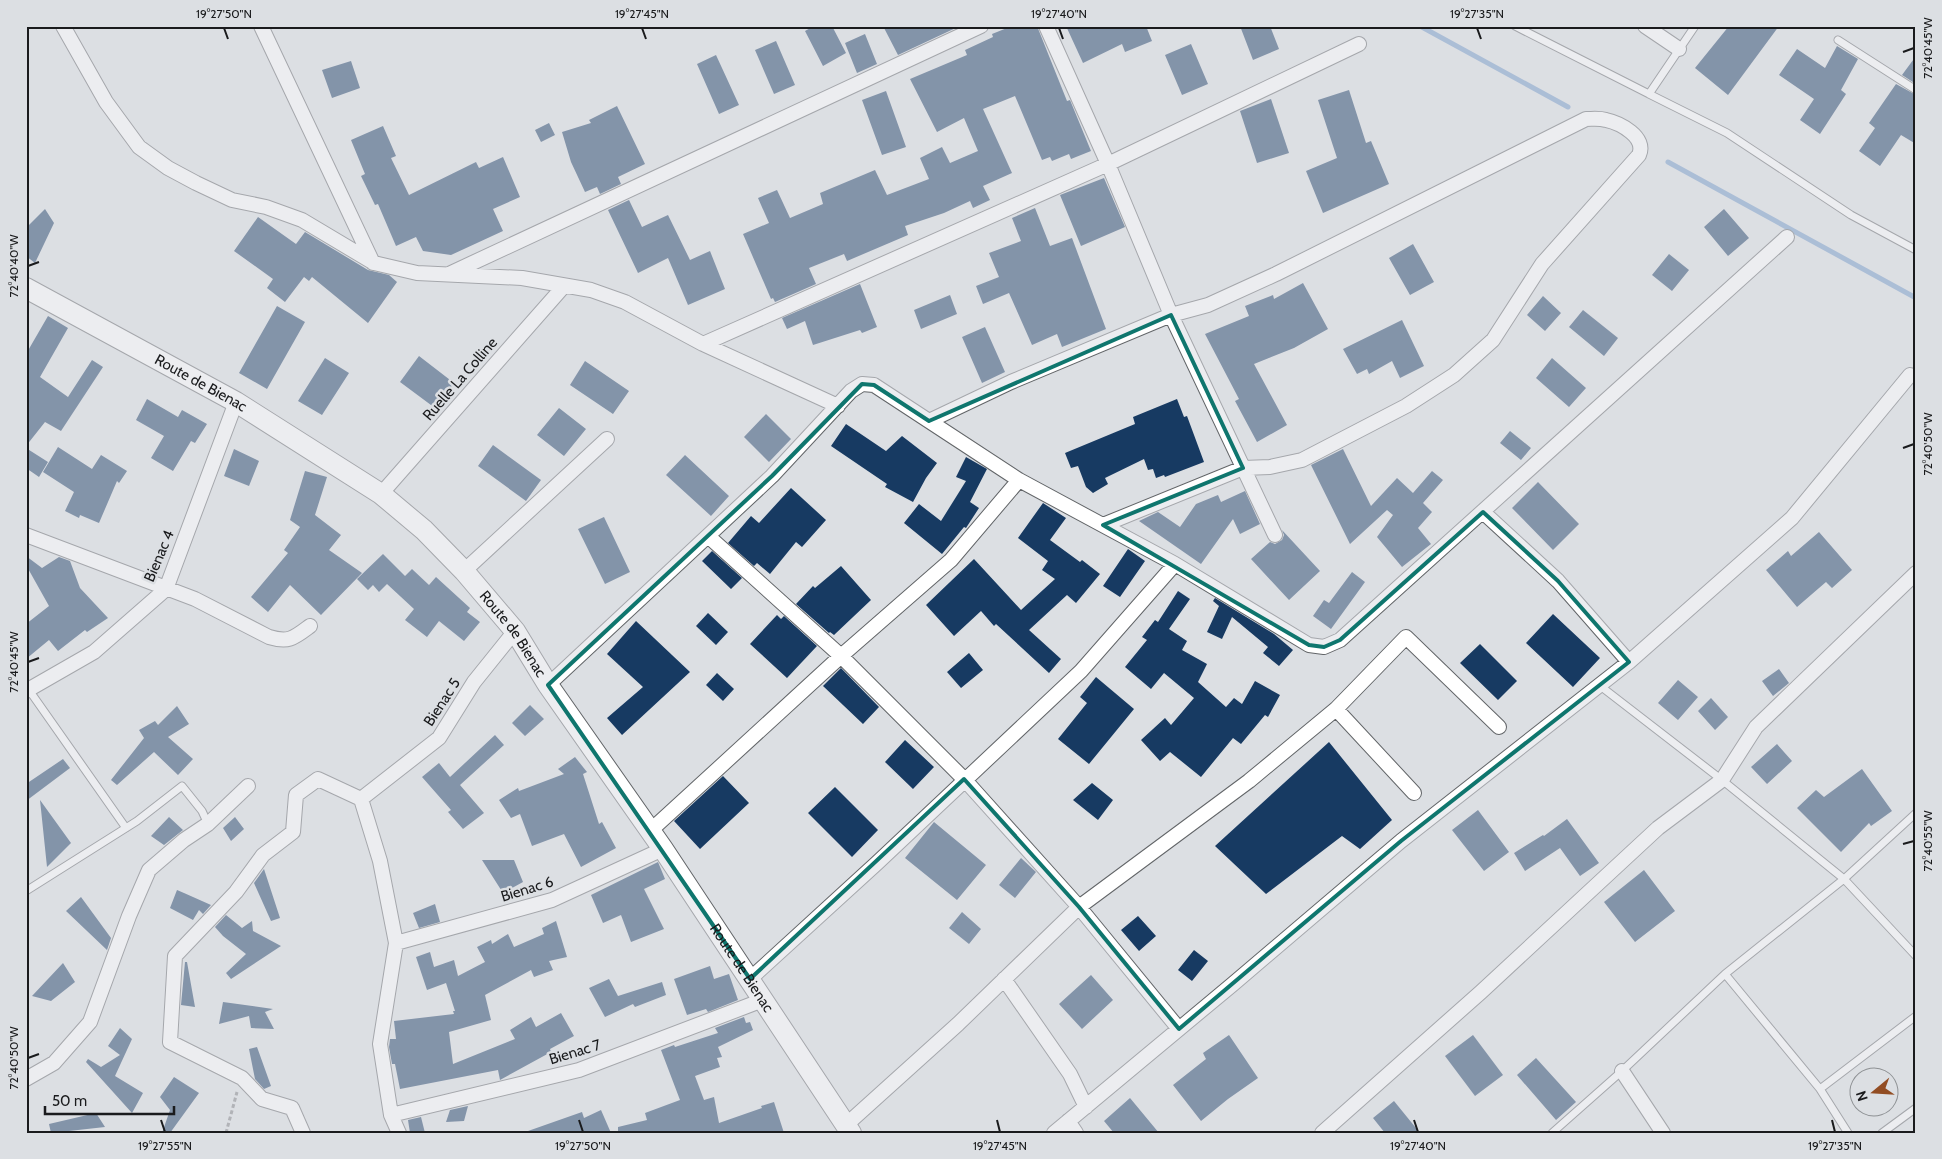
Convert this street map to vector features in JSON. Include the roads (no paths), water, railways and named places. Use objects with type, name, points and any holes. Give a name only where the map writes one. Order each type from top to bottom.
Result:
[{"type":"main road","name":"Route de Bienac","points":[[26,288],[236,402],[381,494],[424,530],[464,571],[515,631],[548,685],[649,832],[663,849],[849,1129]]},
{"type":"street","points":[[63,26],[106,102],[139,147],[168,168],[196,183],[232,200],[266,207],[302,220],[374,263],[417,273],[522,278],[592,290],[625,302],[703,344],[838,406]]},
{"type":"street","points":[[261,26],[374,263]]},
{"type":"street","points":[[448,275],[981,26]]},
{"type":"street","points":[[1046,26],[1108,164],[1171,315],[1275,535]]},
{"type":"street","points":[[1645,26],[1679,49]]},
{"type":"street","points":[[703,344],[1108,164],[1359,44]]},
{"type":"street","points":[[929,421],[1011,382],[1171,315],[1208,305],[1276,274],[1586,119],[1608,120],[1636,135],[1639,139],[1642,150],[1639,155],[1542,264],[1494,340],[1454,375],[1406,406],[1302,460],[1270,467],[1243,468],[1103,525]]},
{"type":"street","points":[[548,685],[772,476],[851,391],[862,384],[874,385],[1019,480],[1175,564],[1309,645],[1324,647],[1340,640],[1787,237]]},
{"type":"street","name":"Ruelle La Colline","points":[[381,494],[564,286]]},
{"type":"street","points":[[1054,1133],[1072,1127],[1086,1107],[1401,841],[1629,662],[1792,518],[1910,375]]},
{"type":"street","name":"Bienac 4","points":[[28,690],[94,652],[166,589],[236,402]]},
{"type":"street","points":[[464,571],[607,439]]},
{"type":"street","points":[[649,832],[841,656],[951,560],[1019,480]]},
{"type":"street","points":[[1483,512],[1558,581],[1629,662]]},
{"type":"street","points":[[26,535],[195,600],[282,641],[293,638],[310,626]]},
{"type":"street","points":[[708,536],[841,656],[964,779],[1079,907],[1179,1029]]},
{"type":"street","points":[[750,978],[877,863],[964,779],[1081,671],[1175,564]]},
{"type":"street","points":[[1322,1133],[1481,992],[1658,828],[1722,780],[1756,727],[1916,573]]},
{"type":"street","name":"Bienac 5","points":[[361,799],[439,738],[474,682],[515,631]]},
{"type":"street","points":[[849,1129],[1079,907],[1249,781],[1336,710],[1406,637],[1499,727]]},
{"type":"street","points":[[1336,710],[1414,793]]},
{"type":"street","points":[[302,1133],[292,1108],[262,1099],[242,1078],[170,1042],[176,956],[236,892],[263,855],[293,832],[296,796],[318,779],[361,799],[380,861],[396,943],[380,1044],[391,1115],[399,1133]]},
{"type":"street","points":[[26,1079],[54,1063],[90,1022],[128,916],[149,870],[184,840],[208,824],[248,786]]},
{"type":"street","name":"Bienac 6","points":[[396,943],[552,900],[663,849]]},
{"type":"street","points":[[1004,980],[1070,1074],[1086,1107]]},
{"type":"street","name":"Bienac 7","points":[[391,1115],[579,1070],[763,1000]]},
{"type":"street","points":[[1622,1071],[1663,1133]]},
{"type":"lane","points":[[1515,26],[1727,133],[1851,215],[1916,250]]},
{"type":"lane","points":[[1649,94],[1695,26]]},
{"type":"lane","points":[[1838,40],[1916,90]]},
{"type":"lane","points":[[1599,685],[1722,780],[1844,879],[1916,956]]},
{"type":"lane","points":[[28,690],[126,828]]},
{"type":"lane","points":[[26,891],[126,828],[182,786],[202,811],[208,824]]},
{"type":"lane","points":[[1552,1133],[1622,1071],[1725,974],[1844,879],[1916,813]]},
{"type":"lane","points":[[1725,974],[1820,1089],[1848,1133]]},
{"type":"lane","points":[[1820,1089],[1916,1016]]},
{"type":"lane","points":[[1882,1133],[1916,1108]]},
{"type":"waterway","points":[[1420,26],[1568,107]]},
{"type":"waterway","points":[[1668,162],[1916,298]]}]
